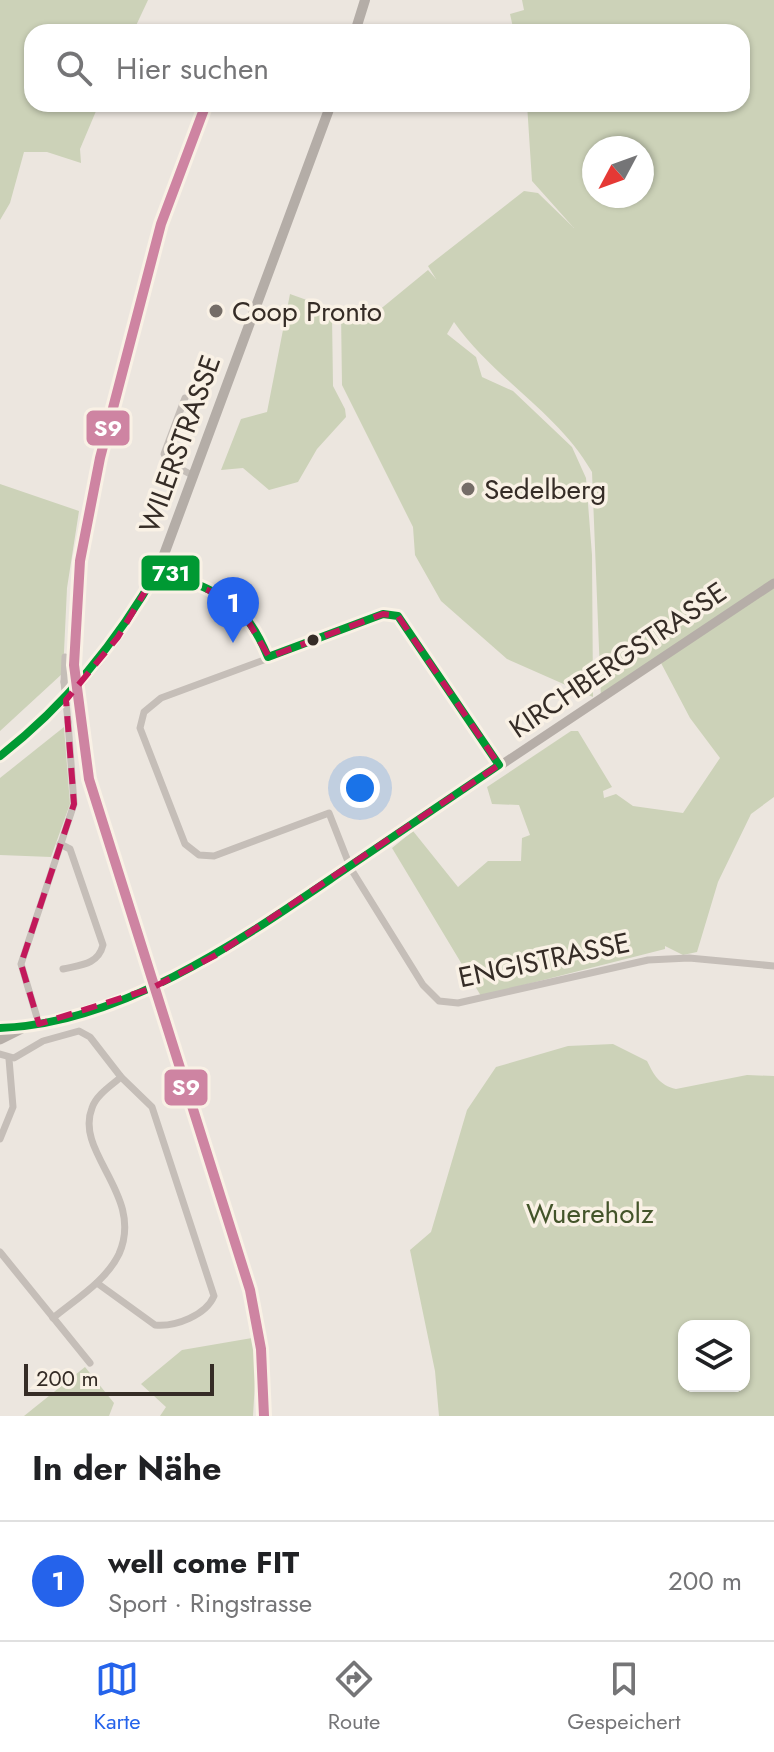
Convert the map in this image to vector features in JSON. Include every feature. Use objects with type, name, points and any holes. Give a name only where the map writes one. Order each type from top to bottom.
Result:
[{"type":"main road","points":[[358,24],[365,0]]},
{"type":"main road","name":"WILERSTRASSE","points":[[0,756],[51,715],[83,682],[130,619],[159,568],[328,112]]},
{"type":"main road","name":"KIRCHBERGSTRASSE","points":[[0,1035],[86,1011],[158,985],[236,942],[774,583]]},
{"type":"street","points":[[185,398],[164,454],[173,465],[194,476]]},
{"type":"street","points":[[159,568],[238,604],[255,623],[268,657]]},
{"type":"street","points":[[349,864],[329,813],[214,856],[192,852],[185,844],[146,746],[140,728],[144,712],[152,704],[268,657],[383,614],[398,616],[499,765]]},
{"type":"street","points":[[39,1024],[21,964],[74,804],[64,682],[65,657]]},
{"type":"street","points":[[60,844],[70,849],[103,945],[101,956],[93,962],[63,969]]},
{"type":"street","name":"ENGISTRASSE","points":[[349,864],[423,985],[439,1001],[458,1003],[648,960],[689,958],[774,966]]},
{"type":"street","points":[[9,1059],[43,1041],[79,1031],[90,1037],[121,1077],[152,1107],[214,1296],[209,1307],[200,1314],[164,1326],[148,1321],[97,1283]]},
{"type":"street","points":[[0,1054],[9,1059]]},
{"type":"street","points":[[0,1139],[13,1107],[9,1059]]},
{"type":"street","points":[[53,1318],[97,1283],[119,1253],[125,1215],[121,1196],[91,1136],[89,1119],[96,1100],[121,1077]]},
{"type":"street","points":[[0,1252],[90,1363]]},
{"type":"highlighted area","points":[[159,568],[238,604],[269,657],[383,614],[398,616],[499,765],[216,955],[150,989],[39,1024],[21,964],[74,804],[66,700],[118,637]]},
{"type":"green space","points":[[0,0],[148,0],[137,24],[24,24],[24,112],[96,112],[80,149],[81,163],[47,152],[24,152],[10,203],[0,220]]},
{"type":"green space","points":[[522,0],[774,0],[774,797],[751,814],[718,882],[697,952],[683,955],[665,946],[665,949],[481,996],[392,848],[413,831],[458,887],[488,861],[521,861],[522,838],[530,835],[519,805],[492,804],[487,787],[571,731],[578,731],[612,787],[603,791],[604,798],[616,794],[633,806],[683,813],[720,758],[690,718],[661,663],[601,699],[592,472],[561,431],[488,361],[454,322],[447,334],[476,357],[482,377],[513,391],[572,447],[586,478],[592,555],[593,697],[507,659],[441,601],[415,555],[413,527],[342,385],[341,312],[372,316],[428,270],[436,279],[428,266],[524,191],[538,193],[574,228],[532,181],[528,112],[750,112],[750,24],[512,24],[510,14],[524,10]]},
{"type":"green space","points":[[290,294],[329,308],[332,315],[333,386],[346,417],[317,449],[298,482],[269,490],[243,468],[221,470],[241,419],[267,412]]},
{"type":"green space","points":[[0,484],[79,511],[67,588],[63,673],[0,731]]},
{"type":"green space","points":[[64,727],[70,804],[51,857],[0,855],[0,778]]},
{"type":"green space","name":"Wuereholz","points":[[613,1044],[647,1061],[658,1079],[676,1089],[747,1075],[774,1076],[774,1416],[439,1416],[435,1371],[410,1250],[431,1232],[467,1110],[496,1067],[568,1046]]},
{"type":"green space","points":[[252,1338],[256,1364],[253,1416],[160,1416],[166,1407],[141,1384],[182,1350]]},
{"type":"green space","points":[[85,1367],[114,1403],[109,1416],[24,1416]]},
{"type":"transit line","name":"S9","points":[[203,112],[161,224],[100,458],[80,561],[74,665],[89,779],[250,1290],[261,1349],[264,1416]]},
{"type":"transit line","name":"731","points":[[0,756],[47,715],[89,670],[126,621],[159,568],[212,591],[237,608],[248,620],[268,657],[383,614],[398,616],[499,765],[261,925],[178,974],[90,1012],[45,1023],[0,1028]]},
{"type":"place","name":"Coop Pronto","points":[[216,311]]},
{"type":"place","name":"Sedelberg","points":[[468,489]]},
{"type":"place","name":"well come FIT","points":[[233,643]]}]
